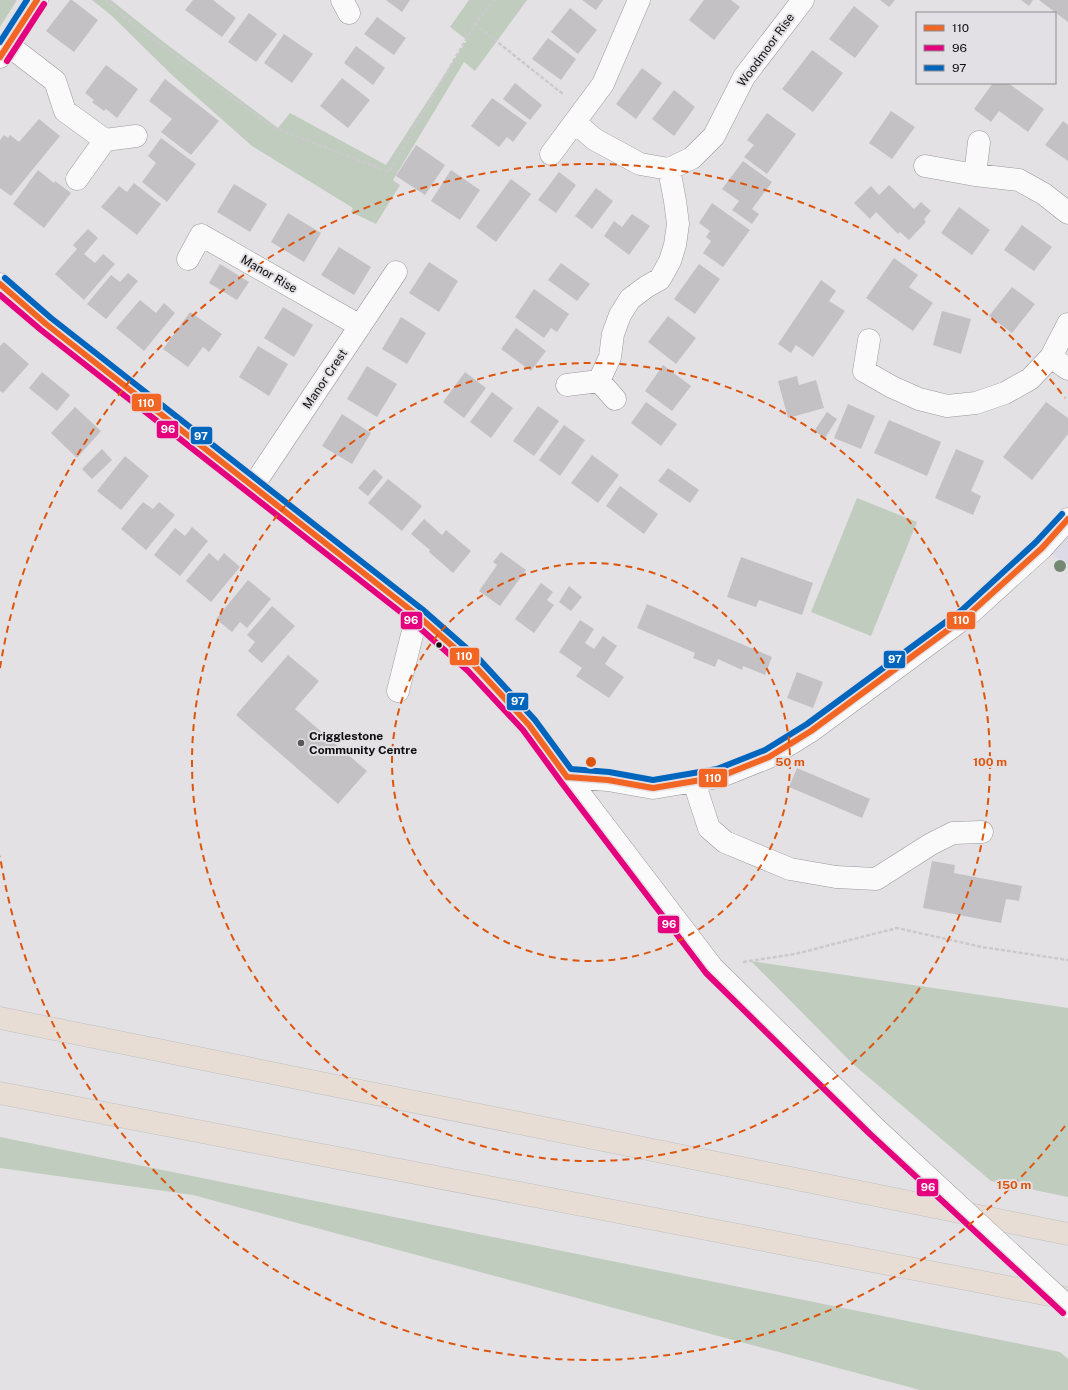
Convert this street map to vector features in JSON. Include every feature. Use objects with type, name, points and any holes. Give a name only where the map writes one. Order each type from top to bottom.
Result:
[{"type":"highway","points":[[0,1018],[1068,1234]]},
{"type":"highway","points":[[0,1093],[1068,1298]]},
{"type":"street","points":[[37,0],[4,51],[55,81],[66,111],[105,140],[136,136]]},
{"type":"street","points":[[551,154],[603,84],[638,0]]},
{"type":"street","name":"Woodmoor Rise","points":[[669,169],[692,158],[714,136],[744,77],[803,0]]},
{"type":"street","points":[[579,116],[594,139],[640,164],[669,169],[678,224],[675,245],[670,261],[660,279],[630,299],[620,315],[613,334],[610,357],[599,381]]},
{"type":"street","points":[[77,179],[105,140]]},
{"type":"street","points":[[975,175],[979,142]]},
{"type":"street","points":[[925,166],[975,175],[1019,180],[1044,194],[1068,214]]},
{"type":"street","name":"Manor Rise","points":[[188,259],[201,235],[360,326]]},
{"type":"street","name":"Manor Crest","points":[[253,486],[396,272]]},
{"type":"street","points":[[0,284],[46,324],[417,616],[474,665],[529,725],[712,967],[875,1128],[1068,1307]]},
{"type":"street","points":[[869,340],[864,371],[892,387],[919,399],[947,406],[976,403],[1005,393],[1059,363],[1068,324]]},
{"type":"street","points":[[567,385],[599,381]]},
{"type":"street","points":[[599,381],[616,399]]},
{"type":"street","points":[[567,777],[608,780],[653,788],[719,778],[769,757],[811,731],[967,616],[1064,530]]},
{"type":"street","points":[[398,691],[417,616]]},
{"type":"street","points":[[694,782],[709,828],[726,842],[790,869],[836,878],[876,879],[931,844],[953,834],[982,832]]},
{"type":"path","points":[[106,0],[134,25],[273,127],[389,172],[475,24],[494,0]]},
{"type":"path","points":[[475,24],[579,116]]},
{"type":"path","points":[[712,967],[794,954],[897,928],[982,947],[1068,960]]},
{"type":"shaded area","points":[[1068,534],[1068,565],[1050,553]]},
{"type":"green space","points":[[0,0],[17,0],[0,27]]},
{"type":"green space","points":[[92,0],[111,0],[161,40],[278,128],[290,113],[386,165],[467,40],[450,27],[469,0],[527,0],[475,71],[464,62],[393,180],[400,185],[376,224],[351,212],[353,208],[252,146],[173,76],[112,16]]},
{"type":"green space","points":[[857,498],[917,522],[871,636],[811,612]]},
{"type":"green space","points":[[751,961],[1068,1008],[1068,1197],[991,1181],[853,1064]]},
{"type":"green space","points":[[0,1137],[1060,1352],[1068,1359],[1068,1390],[920,1390],[193,1195],[0,1168]]},
{"type":"building","points":[[70,0],[98,20],[74,52],[46,31]]},
{"type":"building","points":[[193,0],[213,0],[236,18],[222,37],[185,10]]},
{"type":"building","points":[[386,0],[410,0],[402,12]]},
{"type":"building","points":[[582,0],[603,0],[596,10]]},
{"type":"building","points":[[704,0],[731,0],[740,7],[714,40],[689,20]]},
{"type":"building","points":[[880,0],[895,0],[889,7]]},
{"type":"building","points":[[1021,0],[1033,0],[1029,6]]},
{"type":"building","points":[[1039,0],[1068,0],[1068,22],[1056,12]]},
{"type":"building","points":[[854,6],[879,26],[855,58],[829,39]]},
{"type":"building","points":[[570,8],[597,30],[578,54],[551,32]]},
{"type":"building","points":[[249,13],[277,34],[256,62],[228,42]]},
{"type":"building","points":[[377,17],[406,38],[394,55],[364,34]]},
{"type":"building","points":[[284,34],[313,54],[292,83],[264,63]]},
{"type":"building","points":[[548,38],[576,59],[561,80],[532,59]]},
{"type":"building","points":[[356,46],[385,68],[373,85],[344,63]]},
{"type":"building","points":[[812,50],[843,73],[813,112],[782,89]]},
{"type":"building","points":[[106,65],[138,89],[117,118],[106,109],[104,111],[92,102],[94,100],[85,93]]},
{"type":"building","points":[[642,68],[662,83],[636,119],[616,104]]},
{"type":"building","points":[[342,78],[370,100],[348,128],[320,106]]},
{"type":"building","points":[[165,79],[219,121],[191,155],[161,132],[172,119],[149,101]]},
{"type":"building","points":[[515,83],[542,105],[530,120],[503,99]]},
{"type":"building","points":[[992,84],[1009,84],[1044,109],[1028,132],[999,111],[991,122],[974,109]]},
{"type":"building","points":[[674,90],[695,107],[674,136],[652,119]]},
{"type":"building","points":[[492,98],[527,123],[513,142],[507,137],[499,147],[471,126]]},
{"type":"building","points":[[891,111],[915,127],[892,159],[869,143]]},
{"type":"building","points":[[767,113],[796,134],[767,174],[744,157],[754,145],[747,140]]},
{"type":"building","points":[[39,119],[60,136],[11,196],[0,188],[0,140],[4,135],[8,138],[10,135],[19,142]]},
{"type":"building","points":[[1063,121],[1068,125],[1068,161],[1045,145]]},
{"type":"building","points":[[161,138],[196,164],[167,202],[142,182],[156,163],[148,156]]},
{"type":"building","points":[[416,145],[445,165],[425,195],[396,176]]},
{"type":"building","points":[[743,161],[772,182],[752,209],[759,214],[752,224],[732,210],[739,201],[722,189]]},
{"type":"building","points":[[38,170],[54,183],[55,181],[71,193],[44,228],[13,204]]},
{"type":"building","points":[[451,170],[480,190],[460,220],[431,201]]},
{"type":"building","points":[[559,172],[576,185],[556,213],[538,200]]},
{"type":"building","points":[[511,179],[531,194],[496,242],[476,227]]},
{"type":"building","points":[[134,183],[161,204],[137,235],[101,207],[119,186],[127,192]]},
{"type":"building","points":[[234,184],[267,204],[250,232],[217,212]]},
{"type":"building","points":[[889,185],[914,209],[921,202],[931,211],[924,219],[926,222],[909,240],[900,232],[898,234],[876,212],[870,219],[854,203],[871,186],[879,195]]},
{"type":"building","points":[[596,188],[613,201],[592,229],[575,216]]},
{"type":"building","points":[[712,203],[750,230],[723,267],[703,253],[711,241],[706,237],[710,231],[699,223]]},
{"type":"building","points":[[959,207],[990,230],[972,255],[941,233]]},
{"type":"building","points":[[288,213],[321,233],[304,262],[271,242]]},
{"type":"building","points":[[632,214],[650,226],[629,255],[604,236],[614,221],[622,227]]},
{"type":"building","points":[[1022,225],[1052,247],[1034,271],[1004,250]]},
{"type":"building","points":[[88,229],[98,238],[84,254],[95,263],[103,254],[115,264],[84,300],[55,274],[77,249],[73,245]]},
{"type":"building","points":[[339,247],[371,267],[354,295],[321,275]]},
{"type":"building","points":[[894,258],[918,275],[909,287],[933,303],[913,331],[866,298]]},
{"type":"building","points":[[429,262],[458,281],[439,312],[409,293]]},
{"type":"building","points":[[561,263],[590,284],[577,301],[548,280]]},
{"type":"building","points":[[220,264],[249,282],[237,300],[209,283]]},
{"type":"building","points":[[699,264],[720,279],[695,314],[674,299]]},
{"type":"building","points":[[128,273],[138,281],[106,319],[87,304],[111,275],[120,282]]},
{"type":"building","points":[[821,280],[836,291],[829,301],[845,311],[813,357],[796,345],[791,353],[778,344]]},
{"type":"building","points":[[1012,287],[1035,304],[1012,333],[989,316]]},
{"type":"building","points":[[534,289],[569,314],[557,332],[551,328],[544,338],[515,317]]},
{"type":"building","points":[[140,300],[156,313],[164,303],[175,313],[144,351],[116,328]]},
{"type":"building","points":[[283,307],[313,325],[294,357],[264,338]]},
{"type":"building","points":[[942,311],[971,319],[961,354],[933,345]]},
{"type":"building","points":[[190,312],[222,334],[209,352],[203,347],[188,367],[163,349]]},
{"type":"building","points":[[668,316],[696,338],[676,364],[648,342]]},
{"type":"building","points":[[401,317],[426,333],[407,364],[382,349]]},
{"type":"building","points":[[516,328],[546,351],[531,371],[501,349]]},
{"type":"building","points":[[4,342],[29,364],[3,393],[0,391],[0,346]]},
{"type":"building","points":[[258,346],[288,364],[269,396],[239,377]]},
{"type":"building","points":[[663,365],[691,386],[672,411],[645,391]]},
{"type":"building","points":[[367,366],[397,384],[377,417],[347,399]]},
{"type":"building","points":[[42,372],[70,395],[57,411],[29,388]]},
{"type":"building","points":[[465,372],[486,388],[464,418],[443,402]]},
{"type":"building","points":[[797,376],[799,385],[816,380],[824,408],[788,418],[778,381]]},
{"type":"building","points":[[492,392],[513,408],[491,438],[470,422]]},
{"type":"building","points":[[646,402],[677,424],[661,446],[631,423]]},
{"type":"building","points":[[1046,402],[1068,418],[1068,434],[1032,480],[1003,457]]},
{"type":"building","points":[[848,404],[875,416],[861,449],[834,438]]},
{"type":"building","points":[[538,406],[559,421],[534,456],[513,441]]},
{"type":"building","points":[[75,407],[101,431],[77,458],[51,433]]},
{"type":"building","points":[[827,412],[837,419],[825,438],[814,431]]},
{"type":"building","points":[[342,414],[371,433],[352,464],[322,446]]},
{"type":"building","points":[[889,420],[941,442],[927,476],[874,453]]},
{"type":"building","points":[[564,425],[585,440],[560,476],[539,460]]},
{"type":"building","points":[[102,449],[112,460],[92,479],[82,469]]},
{"type":"building","points":[[956,449],[984,461],[971,491],[981,496],[973,515],[935,498]]},
{"type":"building","points":[[592,455],[619,475],[598,503],[571,483]]},
{"type":"building","points":[[125,456],[149,476],[121,510],[97,491]]},
{"type":"building","points":[[668,468],[699,490],[690,503],[658,481]]},
{"type":"building","points":[[374,469],[383,477],[368,496],[358,488]]},
{"type":"building","points":[[388,479],[422,506],[402,531],[368,503]]},
{"type":"building","points":[[620,486],[658,514],[644,534],[606,506]]},
{"type":"building","points":[[143,502],[153,509],[159,502],[175,515],[146,550],[121,529]]},
{"type":"building","points":[[424,519],[442,535],[446,530],[471,551],[453,573],[429,552],[430,550],[411,534]]},
{"type":"building","points":[[192,527],[208,541],[180,576],[154,555],[175,528],[185,536]]},
{"type":"building","points":[[501,552],[526,570],[500,606],[479,591],[497,565],[493,562]]},
{"type":"building","points":[[209,553],[218,561],[224,553],[240,567],[211,602],[186,581]]},
{"type":"building","points":[[741,557],[813,583],[802,615],[759,600],[756,607],[727,597]]},
{"type":"building","points":[[248,580],[271,599],[247,628],[240,622],[232,632],[216,619]]},
{"type":"building","points":[[541,583],[553,592],[547,600],[554,605],[534,633],[515,619]]},
{"type":"building","points":[[569,586],[582,597],[571,611],[559,602]]},
{"type":"building","points":[[647,604],[772,657],[765,675],[743,666],[742,670],[718,659],[715,667],[693,658],[695,653],[637,628]]},
{"type":"building","points":[[272,606],[295,626],[262,663],[248,651],[255,642],[247,635]]},
{"type":"building","points":[[580,620],[594,629],[585,643],[594,649],[603,636],[617,646],[605,664],[624,677],[609,698],[576,676],[582,668],[559,652]]},
{"type":"building","name":"Crigglestone Community Centre","points":[[288,655],[319,681],[295,709],[367,771],[338,804],[236,715]]},
{"type":"building","points":[[797,672],[823,682],[813,708],[787,698]]},
{"type":"building","points":[[797,768],[870,799],[862,818],[789,787]]},
{"type":"building","points":[[932,861],[955,865],[954,873],[1022,886],[1019,901],[1006,899],[1001,923],[923,908]]},
{"type":"transit line","name":"97","points":[[0,42],[27,0]]},
{"type":"transit line","name":"110","points":[[0,57],[37,0]]},
{"type":"transit line","name":"96","points":[[7,61],[44,4]]},
{"type":"transit line","name":"97","points":[[5,278],[51,318],[422,609],[480,660],[535,720],[571,769],[609,772],[653,780],[717,769],[765,750],[807,724],[962,610],[1036,542],[1062,514]]},
{"type":"transit line","name":"110","points":[[0,284],[46,324],[417,615],[474,665],[529,725],[567,777]]},
{"type":"transit line","name":"96","points":[[0,295],[41,330],[412,621],[468,671],[523,730],[706,973],[870,1134],[1063,1313]]},
{"type":"transit line","name":"110","points":[[567,777],[608,780],[653,788],[719,777],[769,757],[811,731],[967,616],[1042,548],[1068,519]]},
{"type":"place","name":"Crigglestone Community Centre","points":[[301,743]]}]
